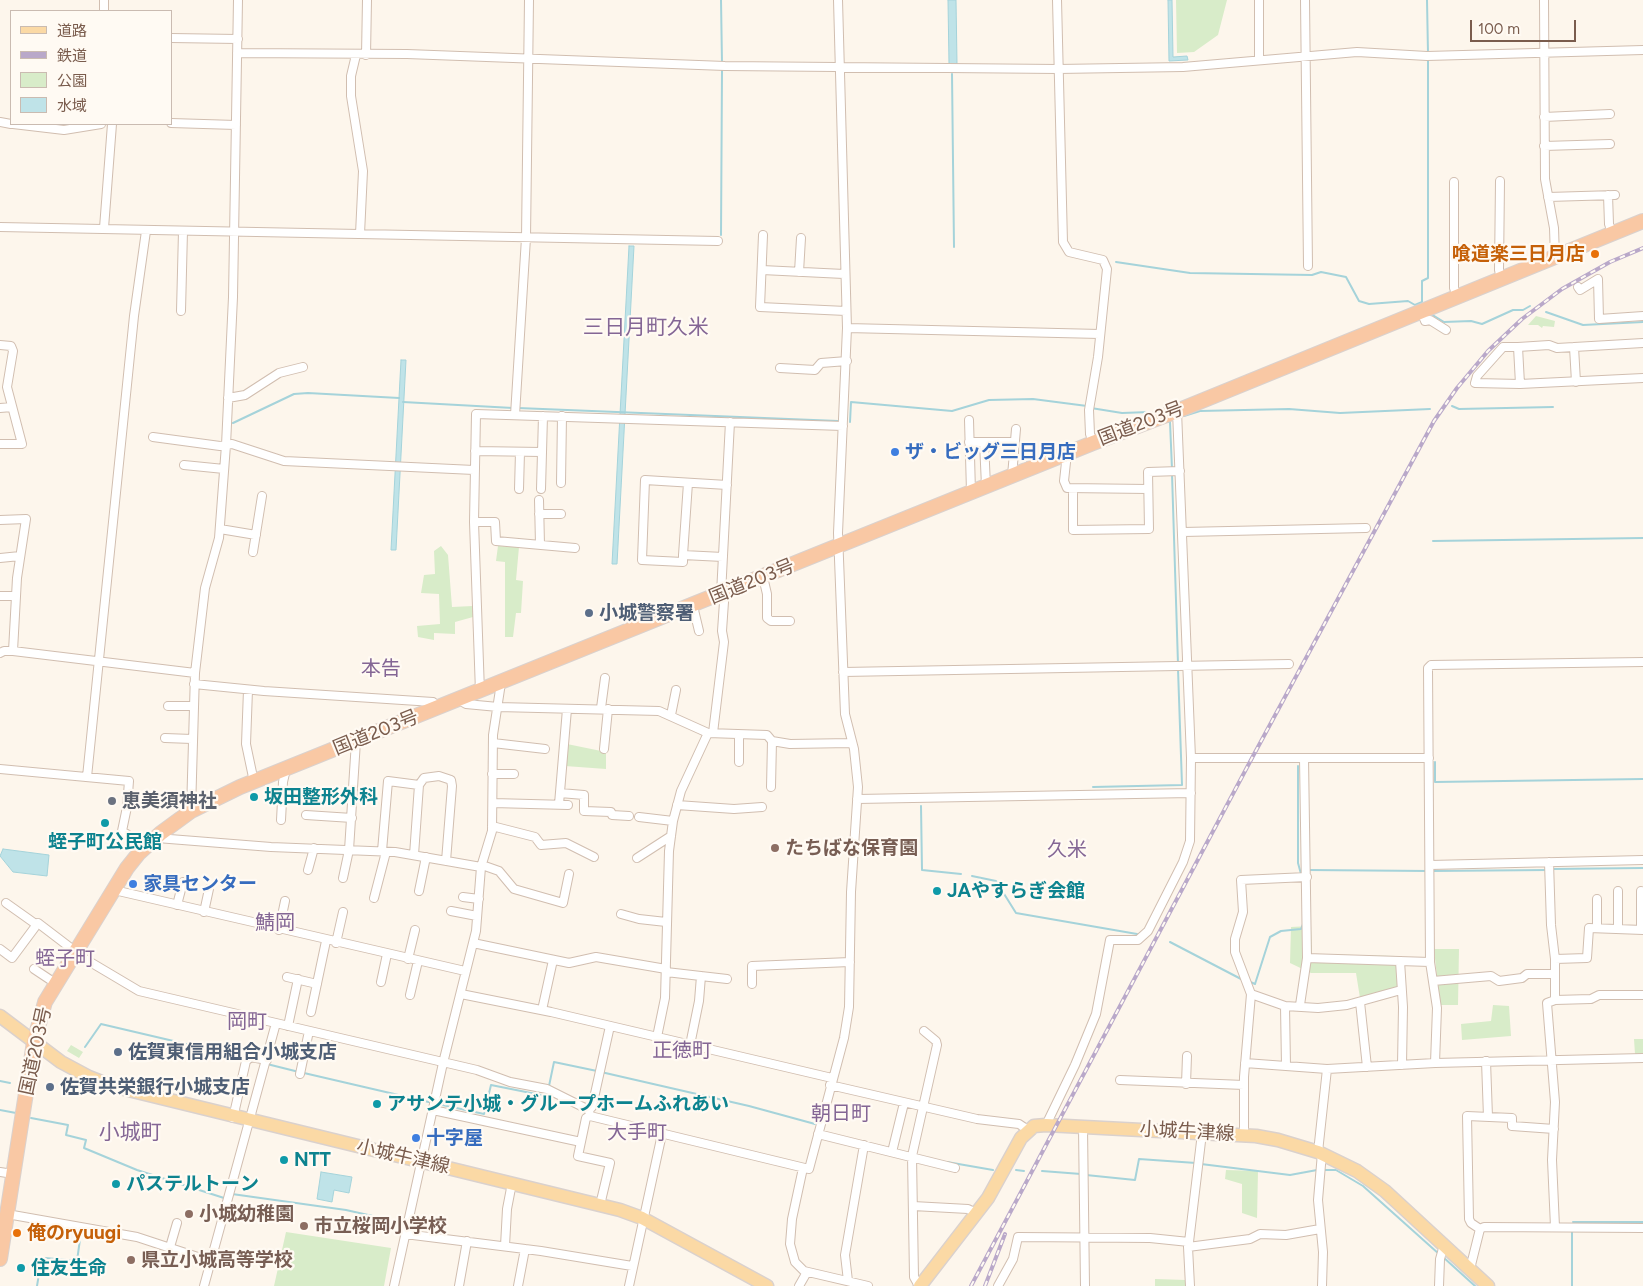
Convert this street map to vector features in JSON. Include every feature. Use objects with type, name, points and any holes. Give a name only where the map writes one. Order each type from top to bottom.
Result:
[{"type":"highway","name":"国道203号","points":[[0,1260],[7,1214],[7,1173],[41,1013],[55,983],[76,953],[127,868],[152,842],[191,811],[254,782],[693,606],[1067,453],[1177,412],[1643,221]]},
{"type":"main road","name":"小城牛津線","points":[[0,1016],[61,1062],[89,1078],[112,1086],[233,1118],[600,1204],[642,1218],[748,1281],[767,1286]]},
{"type":"main road","name":"小城牛津線","points":[[1028,1130],[1046,1125],[1244,1135],[1278,1140],[1320,1152],[1371,1180],[1442,1252],[1470,1269],[1488,1286]]},
{"type":"main road","points":[[920,1286],[988,1198],[1021,1138],[1028,1130]]},
{"type":"street","points":[[191,811],[195,673],[205,588],[220,529],[226,445],[234,233],[238,0]]},
{"type":"street","points":[[366,55],[367,0]]},
{"type":"street","points":[[515,415],[526,238],[529,0]]},
{"type":"street","points":[[6,903],[37,925],[38,923],[76,953],[139,991],[547,1089],[589,1113],[662,1134],[809,1170],[844,1038],[849,1008],[850,892],[858,772],[845,714],[839,546],[848,328],[844,274],[838,0]]},
{"type":"street","points":[[1057,0],[1063,242],[1069,252],[1096,257],[1106,264],[1100,334],[1090,408],[1090,434],[1093,443]]},
{"type":"street","points":[[1259,0],[1259,60]]},
{"type":"street","points":[[1306,0],[1308,56],[1308,266]]},
{"type":"street","points":[[1544,0],[1545,180],[1554,228],[1555,258]]},
{"type":"street","points":[[172,38],[238,40]]},
{"type":"street","points":[[237,53],[408,54],[725,66],[1058,69],[1182,67],[1357,52],[1427,56],[1643,50]]},
{"type":"street","points":[[356,55],[351,76],[352,96],[363,171],[360,234]]},
{"type":"street","points":[[1544,117],[1610,114]]},
{"type":"street","points":[[172,123],[236,124]]},
{"type":"street","points":[[29,125],[64,130],[95,125]]},
{"type":"street","points":[[104,228],[112,125]]},
{"type":"street","points":[[1544,146],[1610,144]]},
{"type":"street","points":[[1500,181],[1499,270],[1501,279]]},
{"type":"street","points":[[1454,182],[1454,288],[1457,297]]},
{"type":"street","points":[[1548,197],[1611,195],[1610,224],[1612,233]]},
{"type":"street","points":[[0,227],[104,228],[234,233],[718,240]]},
{"type":"street","points":[[87,777],[134,316],[146,230]]},
{"type":"street","points":[[181,311],[183,231]]},
{"type":"street","points":[[763,235],[760,307],[846,311]]},
{"type":"street","points":[[799,272],[801,238]]},
{"type":"street","points":[[762,270],[844,274]]},
{"type":"street","points":[[1578,287],[1580,290],[1598,279],[1599,320],[1643,316]]},
{"type":"street","points":[[1421,311],[1426,321],[1430,320],[1446,330]]},
{"type":"street","points":[[848,328],[1100,334]]},
{"type":"street","points":[[1643,343],[1557,348],[1550,345],[1503,347],[1477,376],[1475,383],[1520,384],[1643,378]]},
{"type":"street","points":[[0,345],[11,346],[13,351],[7,388],[22,444],[0,444]]},
{"type":"street","points":[[1518,347],[1520,384]]},
{"type":"street","points":[[1574,347],[1576,382]]},
{"type":"street","points":[[780,368],[816,370],[821,363],[846,362]]},
{"type":"street","points":[[228,398],[245,395],[279,373],[303,367]]},
{"type":"street","points":[[0,408],[12,407]]},
{"type":"street","points":[[1046,1125],[1075,1065],[1096,1014],[1110,940],[1138,940],[1148,932],[1183,862],[1190,842],[1191,758],[1177,412]]},
{"type":"street","points":[[480,692],[474,522],[476,414],[843,426]]},
{"type":"street","points":[[541,489],[543,416]]},
{"type":"street","points":[[561,483],[562,416]]},
{"type":"street","points":[[968,420],[971,492]]},
{"type":"street","points":[[657,1037],[665,998],[666,922],[671,836],[677,805],[695,757],[710,733],[724,642],[722,631],[724,602],[721,594],[730,422]]},
{"type":"street","points":[[1012,476],[1013,442],[1016,429]]},
{"type":"street","points":[[153,437],[226,445],[232,444],[284,461],[474,470]]},
{"type":"street","points":[[969,442],[1013,442]]},
{"type":"street","points":[[984,442],[986,486]]},
{"type":"street","points":[[475,451],[542,452]]},
{"type":"street","points":[[519,489],[520,452]]},
{"type":"street","points":[[1067,453],[1064,481],[1067,488],[1073,490],[1148,489]]},
{"type":"street","points":[[184,465],[224,470]]},
{"type":"street","points":[[1073,490],[1074,530],[1149,529],[1148,472],[1180,471]]},
{"type":"street","points":[[688,482],[683,562],[642,560],[645,480],[688,482],[727,484]]},
{"type":"street","points":[[253,552],[262,496]]},
{"type":"street","points":[[539,500],[540,545]]},
{"type":"street","points":[[539,514],[561,514]]},
{"type":"street","points":[[0,520],[26,519],[16,596],[13,651]]},
{"type":"street","points":[[474,522],[495,522],[496,541],[575,548]]},
{"type":"street","points":[[1183,532],[1366,528]]},
{"type":"street","points":[[220,529],[256,535]]},
{"type":"street","points":[[683,555],[723,557]]},
{"type":"street","points":[[0,558],[20,556]]},
{"type":"street","points":[[763,577],[767,594],[767,618],[771,621],[790,621]]},
{"type":"street","points":[[0,596],[16,596]]},
{"type":"street","points":[[693,606],[699,631]]},
{"type":"street","points":[[0,653],[13,651],[195,673]]},
{"type":"street","points":[[1434,1063],[1437,1008],[1430,962],[1428,668],[1430,665],[1643,662]]},
{"type":"street","points":[[843,672],[1289,664]]},
{"type":"street","points":[[604,750],[606,678]]},
{"type":"street","points":[[394,1286],[477,916],[482,866],[492,826],[493,744],[501,683]]},
{"type":"street","points":[[194,684],[248,690],[433,702],[440,708]]},
{"type":"street","points":[[248,690],[246,744],[254,782]]},
{"type":"street","points":[[671,715],[676,690]]},
{"type":"street","points":[[459,700],[466,704],[498,707],[604,708],[659,711],[671,715],[695,729],[710,733],[767,735],[772,741],[790,744],[852,743]]},
{"type":"street","points":[[168,706],[193,706]]},
{"type":"street","points":[[559,804],[567,709]]},
{"type":"street","points":[[739,735],[739,762]]},
{"type":"street","points":[[165,738],[192,738]]},
{"type":"street","points":[[343,878],[349,850],[356,741]]},
{"type":"street","points":[[770,787],[772,741]]},
{"type":"street","points":[[493,744],[546,749]]},
{"type":"street","points":[[1191,758],[1429,758]]},
{"type":"street","points":[[1300,1005],[1307,958],[1303,877],[1304,758]]},
{"type":"street","points":[[0,769],[129,780],[127,807],[122,831],[152,842],[384,851],[414,855],[482,866],[499,871],[514,890],[563,903],[569,874]]},
{"type":"street","points":[[281,820],[283,782],[286,769]]},
{"type":"street","points":[[492,774],[514,774]]},
{"type":"street","points":[[414,855],[419,785],[424,778],[439,776],[451,780],[446,861]]},
{"type":"street","points":[[374,898],[384,851],[388,781],[419,785]]},
{"type":"street","points":[[560,793],[584,795],[584,810],[629,816]]},
{"type":"street","points":[[857,798],[1191,793]]},
{"type":"street","points":[[493,803],[568,805]]},
{"type":"street","points":[[677,805],[734,809],[762,808]]},
{"type":"street","points":[[306,815],[352,818]]},
{"type":"street","points":[[639,817],[674,821]]},
{"type":"street","points":[[492,826],[535,837],[541,844],[566,843],[594,857]]},
{"type":"street","points":[[637,858],[671,836]]},
{"type":"street","points":[[308,870],[314,848]]},
{"type":"street","points":[[419,891],[426,857]]},
{"type":"street","points":[[1430,865],[1643,860]]},
{"type":"street","points":[[1548,862],[1555,959],[1555,1000]]},
{"type":"street","points":[[1244,1135],[1245,1063],[1251,994],[1235,952],[1235,939],[1242,912],[1241,880],[1303,877]]},
{"type":"street","points":[[177,905],[183,882]]},
{"type":"street","points":[[204,912],[209,889]]},
{"type":"street","points":[[114,890],[465,972]]},
{"type":"street","points":[[1618,891],[1618,929]]},
{"type":"street","points":[[1555,959],[1587,958],[1589,928],[1642,930],[1641,891]]},
{"type":"street","points":[[462,897],[479,899]]},
{"type":"street","points":[[1597,899],[1597,928]]},
{"type":"street","points":[[279,930],[285,901]]},
{"type":"street","points":[[451,911],[477,916]]},
{"type":"street","points":[[336,943],[343,912]]},
{"type":"street","points":[[621,914],[638,920],[666,922]]},
{"type":"street","points":[[0,949],[12,958],[37,925]]},
{"type":"street","points":[[408,959],[415,930]]},
{"type":"street","points":[[311,1012],[326,941]]},
{"type":"street","points":[[472,943],[569,963],[596,957],[666,971],[727,979]]},
{"type":"street","points":[[381,982],[387,954]]},
{"type":"street","points":[[1307,958],[1430,962]]},
{"type":"street","points":[[542,1010],[553,960]]},
{"type":"street","points":[[410,995],[418,961]]},
{"type":"street","points":[[1400,961],[1403,1007],[1402,1065]]},
{"type":"street","points":[[752,984],[752,966],[850,962]]},
{"type":"street","points":[[34,969],[55,983]]},
{"type":"street","points":[[1433,981],[1491,976],[1499,981],[1522,978],[1527,974],[1555,974]]},
{"type":"street","points":[[690,1045],[699,1001],[701,976]]},
{"type":"street","points":[[287,977],[317,984]]},
{"type":"street","points":[[288,1026],[298,980]]},
{"type":"street","points":[[1251,994],[1284,1006],[1300,1005],[1318,1008],[1347,1005],[1401,990]]},
{"type":"street","points":[[461,994],[542,1010],[657,1037],[904,1103],[977,1119],[1019,1124],[1028,1130]]},
{"type":"street","points":[[1555,1227],[1552,1160],[1554,1129],[1552,1060],[1547,1003],[1555,1000],[1591,999],[1599,995],[1643,996]]},
{"type":"street","points":[[1360,1002],[1367,1067]]},
{"type":"street","points":[[1284,1006],[1286,1066]]},
{"type":"street","points":[[204,1286],[276,1023]]},
{"type":"street","points":[[600,1204],[610,1163],[578,1156],[586,1118],[592,1107],[610,1026]]},
{"type":"street","points":[[300,1072],[310,1031]]},
{"type":"street","points":[[920,1286],[914,1277],[912,1154],[921,1107],[937,1045],[936,1041],[924,1031]]},
{"type":"street","points":[[1186,1084],[1187,1056]]},
{"type":"street","points":[[1245,1063],[1326,1069],[1486,1061],[1643,1058]]},
{"type":"street","points":[[233,1118],[248,1060],[265,1062]]},
{"type":"street","points":[[1486,1061],[1488,1117]]},
{"type":"street","points":[[1322,1286],[1323,1252],[1318,1200],[1326,1069]]},
{"type":"street","points":[[1120,1080],[1244,1085]]},
{"type":"street","points":[[892,1152],[904,1103]]},
{"type":"street","points":[[433,1110],[580,1142]]},
{"type":"street","points":[[1480,1229],[1471,1223],[1470,1219],[1467,1116],[1512,1118],[1512,1126],[1554,1129]]},
{"type":"street","points":[[1083,1127],[1085,1286]]},
{"type":"street","points":[[1190,1286],[1188,1245],[1202,1133]]},
{"type":"street","points":[[628,1286],[662,1134]]},
{"type":"street","points":[[818,1134],[892,1152],[912,1154],[955,1168]]},
{"type":"street","points":[[848,1280],[845,1255],[864,1145]]},
{"type":"street","points":[[803,1168],[792,1219],[790,1244],[795,1262],[807,1272],[868,1286]]},
{"type":"street","points":[[505,1246],[507,1209],[512,1183]]},
{"type":"street","points":[[913,1206],[968,1209],[976,1213]]},
{"type":"street","points":[[7,1214],[116,1232],[170,1247],[210,1261]]},
{"type":"street","points":[[170,1247],[177,1223]]},
{"type":"street","points":[[1480,1229],[1484,1227],[1643,1228]]},
{"type":"street","points":[[998,1286],[1013,1259],[1018,1237],[1150,1238],[1188,1245],[1250,1239],[1260,1234],[1286,1235],[1320,1229]]},
{"type":"street","points":[[1470,1269],[1480,1229]]},
{"type":"street","points":[[405,1234],[505,1246],[632,1266]]},
{"type":"street","points":[[459,1286],[467,1242]]},
{"type":"street","points":[[518,1286],[525,1249]]},
{"type":"street","points":[[1440,1286],[1442,1252]]},
{"type":"street","points":[[799,1286],[807,1272]]},
{"type":"green space","points":[[1176,0],[1227,0],[1218,35],[1194,52],[1177,53]]},
{"type":"green space","points":[[1536,316],[1555,321],[1554,327],[1543,326],[1542,328],[1538,325],[1528,325]]},
{"type":"green space","points":[[441,546],[448,555],[452,607],[473,606],[473,617],[455,622],[455,634],[434,633],[434,640],[418,637],[417,626],[440,624],[439,594],[421,593],[424,575],[435,574],[434,551]]},
{"type":"green space","points":[[498,546],[519,547],[516,580],[523,581],[521,613],[516,613],[513,637],[505,637],[505,562],[496,561]]},
{"type":"green space","points":[[567,744],[606,752],[606,769],[565,766]]},
{"type":"green space","points":[[1311,926],[1312,954],[1396,956],[1398,989],[1360,998],[1356,973],[1311,973],[1290,963],[1291,927]]},
{"type":"green space","points":[[1434,949],[1459,949],[1458,1005],[1440,1005]]},
{"type":"green space","points":[[1493,1005],[1509,1006],[1511,1036],[1462,1040],[1461,1024],[1491,1021]]},
{"type":"green space","points":[[1634,1039],[1643,1039],[1643,1054],[1635,1054]]},
{"type":"green space","points":[[71,1045],[83,1052],[79,1058],[67,1051]]},
{"type":"green space","points":[[1226,1170],[1258,1171],[1257,1218],[1242,1213],[1242,1184],[1225,1179]]},
{"type":"green space","points":[[286,1232],[391,1248],[384,1286],[274,1286]]},
{"type":"green space","points":[[1155,1279],[1186,1280],[1187,1286],[1155,1286]]},
{"type":"water","points":[[948,0],[956,0],[957,64],[949,64]]},
{"type":"water","points":[[1168,0],[1172,0],[1173,57],[1187,56],[1188,60],[1169,61]]},
{"type":"water","points":[[629,246],[634,246],[617,564],[612,564]]},
{"type":"water","points":[[401,360],[406,360],[396,550],[391,550]]},
{"type":"water","points":[[3,849],[49,855],[47,876],[13,872],[0,856]]},
{"type":"water","points":[[321,1172],[352,1177],[349,1193],[334,1190],[332,1202],[317,1199]]},
{"type":"waterway","points":[[721,0],[722,63]]},
{"type":"waterway","points":[[1427,0],[1428,53]]},
{"type":"waterway","points":[[1116,262],[1190,273],[1312,275],[1321,272],[1346,277],[1359,301],[1369,304],[1408,301],[1415,305],[1422,302],[1422,281],[1428,278],[1428,60]]},
{"type":"waterway","points":[[721,235],[722,70]]},
{"type":"waterway","points":[[952,74],[954,247]]},
{"type":"waterway","points":[[1431,314],[1444,322],[1471,321],[1482,324],[1513,310],[1523,310],[1530,306]]},
{"type":"waterway","points":[[1546,312],[1583,325],[1643,322]]},
{"type":"waterway","points":[[233,423],[294,394],[308,393],[399,398]]},
{"type":"waterway","points":[[850,422],[851,402],[952,411],[989,400],[1033,399],[1087,406]]},
{"type":"waterway","points":[[403,402],[513,408]]},
{"type":"waterway","points":[[1452,406],[1459,409],[1553,407]]},
{"type":"waterway","points":[[518,408],[838,421]]},
{"type":"waterway","points":[[1091,408],[1122,413],[1150,412]]},
{"type":"waterway","points":[[1184,416],[1200,411],[1289,409],[1340,413],[1430,409]]},
{"type":"waterway","points":[[1166,422],[1170,422],[1172,469]]},
{"type":"waterway","points":[[1172,474],[1178,664]]},
{"type":"waterway","points":[[1433,541],[1643,538]]},
{"type":"waterway","points":[[1093,787],[1182,785],[1178,669]]},
{"type":"waterway","points":[[1435,762],[1435,782],[1643,779]]},
{"type":"waterway","points":[[1298,766],[1298,863],[1301,874]]},
{"type":"waterway","points":[[921,806],[922,870],[961,874]]},
{"type":"waterway","points":[[1552,869],[1643,868]]},
{"type":"waterway","points":[[1308,870],[1428,871]]},
{"type":"waterway","points":[[1432,871],[1548,870]]},
{"type":"waterway","points":[[972,876],[996,881],[1016,913],[1137,934]]},
{"type":"waterway","points":[[1248,981],[1255,984],[1270,937],[1281,931],[1301,929],[1303,924]]},
{"type":"waterway","points":[[1170,942],[1241,979]]},
{"type":"waterway","points":[[85,1047],[101,1024],[246,1058]]},
{"type":"waterway","points":[[549,1086],[554,1062],[597,1071]]},
{"type":"waterway","points":[[267,1064],[299,1072]]},
{"type":"waterway","points":[[601,1072],[749,1106],[815,1124]]},
{"type":"waterway","points":[[304,1073],[433,1103]]},
{"type":"waterway","points":[[0,1081],[10,1083]]},
{"type":"waterway","points":[[438,1104],[484,1114],[491,1085],[546,1096],[547,1093]]},
{"type":"waterway","points":[[0,1110],[16,1113]]},
{"type":"waterway","points":[[31,1118],[68,1125],[66,1135],[86,1140],[84,1148],[137,1170],[224,1198]]},
{"type":"waterway","points":[[1086,1175],[1135,1180],[1139,1159],[1196,1163]]},
{"type":"waterway","points":[[947,1162],[993,1170]]},
{"type":"waterway","points":[[1201,1164],[1290,1175],[1317,1170]]},
{"type":"waterway","points":[[1016,1170],[1024,1171]]},
{"type":"waterway","points":[[1322,1170],[1336,1170],[1363,1186],[1439,1254]]},
{"type":"waterway","points":[[1042,1171],[1081,1174]]},
{"type":"waterway","points":[[232,1194],[346,1210],[386,1219]]},
{"type":"waterway","points":[[1573,1222],[1643,1222]]},
{"type":"waterway","points":[[37,1286],[41,1262],[45,1258],[77,1261],[81,1232]]},
{"type":"waterway","points":[[1572,1232],[1572,1286]]},
{"type":"waterway","points":[[1443,1257],[1475,1286]]},
{"type":"railway","points":[[971,1286],[1434,421],[1457,388],[1488,351],[1522,319],[1562,289],[1610,262],[1643,248]]},
{"type":"railway","points":[[985,1286],[1005,1234]]},
{"type":"place","name":"喰道楽三日月店","points":[[1595,254]]},
{"type":"place","name":"ザ・ビッグ三日月店","points":[[895,452]]},
{"type":"place","name":"小城警察署","points":[[589,613]]},
{"type":"place","name":"坂田整形外科","points":[[254,797]]},
{"type":"place","name":"恵美須神社","points":[[112,801]]},
{"type":"place","name":"蛭子町公民館","points":[[105,823]]},
{"type":"place","name":"たちばな保育園","points":[[775,848]]},
{"type":"place","name":"家具センター","points":[[133,884]]},
{"type":"place","name":"JAやすらぎ会館","points":[[937,891]]},
{"type":"place","name":"佐賀東信用組合小城支店","points":[[118,1052]]},
{"type":"place","name":"佐賀共栄銀行小城支店","points":[[50,1087]]},
{"type":"place","name":"アサンテ小城・グループホームふれあい","points":[[377,1104]]},
{"type":"place","name":"十字屋","points":[[416,1138]]},
{"type":"place","name":"NTT","points":[[284,1160]]},
{"type":"place","name":"パステルトーン","points":[[116,1184]]},
{"type":"place","name":"小城幼稚園","points":[[189,1214]]},
{"type":"place","name":"市立桜岡小学校","points":[[304,1226]]},
{"type":"place","name":"俺のryuugi","points":[[17,1233]]},
{"type":"place","name":"県立小城高等学校","points":[[131,1260]]},
{"type":"place","name":"住友生命","points":[[21,1268]]},
{"type":"district","name":"三日月町久米","points":[[646,328]]},
{"type":"district","name":"本告","points":[[381,669]]},
{"type":"district","name":"久米","points":[[1067,850]]},
{"type":"district","name":"鯖岡","points":[[275,923]]},
{"type":"district","name":"蛭子町","points":[[65,959]]},
{"type":"district","name":"岡町","points":[[247,1022]]},
{"type":"district","name":"正徳町","points":[[682,1051]]},
{"type":"district","name":"朝日町","points":[[841,1114]]},
{"type":"district","name":"小城町","points":[[130,1133]]},
{"type":"district","name":"大手町","points":[[637,1133]]}]
